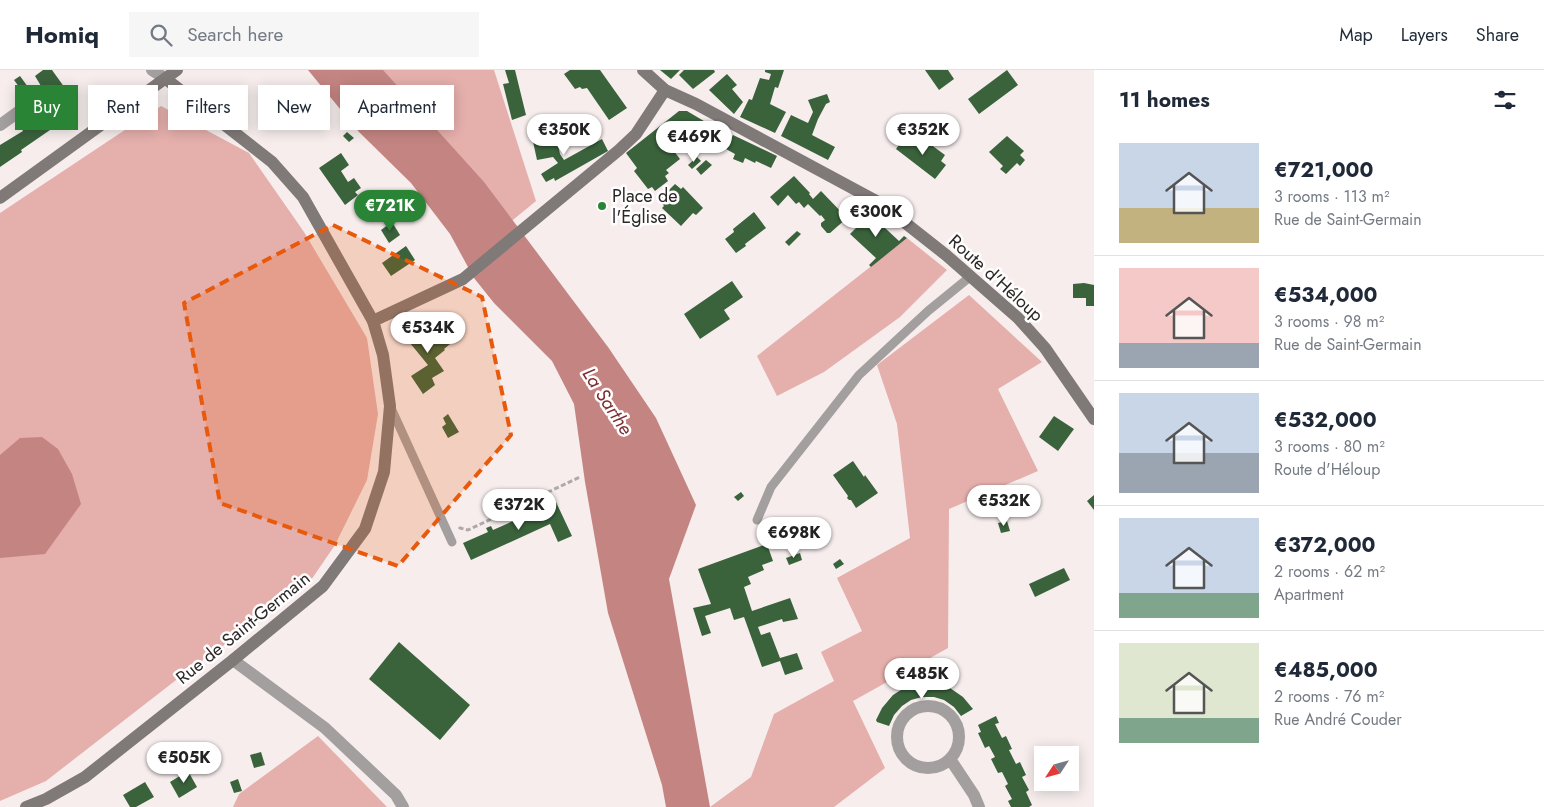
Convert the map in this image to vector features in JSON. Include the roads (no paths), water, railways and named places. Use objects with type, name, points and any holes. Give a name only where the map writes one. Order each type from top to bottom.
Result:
[{"type":"street","points":[[152,70],[166,79]]},
{"type":"street","points":[[0,198],[177,70]]},
{"type":"street","name":"Route d'Héloup","points":[[643,70],[665,90],[696,104],[880,203],[946,255],[1018,318],[1044,348],[1094,419]]},
{"type":"street","name":"Rue de Saint-Germain","points":[[26,807],[46,799],[85,776],[324,586],[365,529],[384,472],[390,406],[383,355],[373,321],[303,197],[272,162],[166,79]]},
{"type":"street","points":[[373,321],[463,280],[619,150],[636,134],[665,90]]},
{"type":"street","points":[[0,126],[15,115]]},
{"type":"street","points":[[233,660],[325,728],[396,795],[403,807]]},
{"type":"street","points":[[927,706],[947,712],[954,720],[959,740],[956,750],[950,759],[942,765],[933,768],[923,768],[905,758],[897,740],[902,720],[908,713],[917,708],[927,706]]},
{"type":"street","points":[[950,759],[979,807]]},
{"type":"lane","points":[[757,520],[771,487],[859,375],[928,311],[971,276]]},
{"type":"lane","points":[[390,406],[452,542]]},
{"type":"water","points":[[308,70],[383,70],[397,85],[340,85],[340,109],[330,97],[330,85],[320,85]]},
{"type":"water","name":"La Sarthe","points":[[357,130],[437,130],[484,182],[608,347],[656,418],[696,505],[669,579],[710,807],[666,807],[662,785],[608,613],[585,482],[574,404],[552,361],[494,303],[474,278],[450,234],[411,183]]},
{"type":"water","points":[[42,437],[58,449],[72,474],[81,504],[45,554],[0,558],[0,455],[20,438]]},
{"type":"place","name":"Place de l'Église","points":[[602,206]]}]
